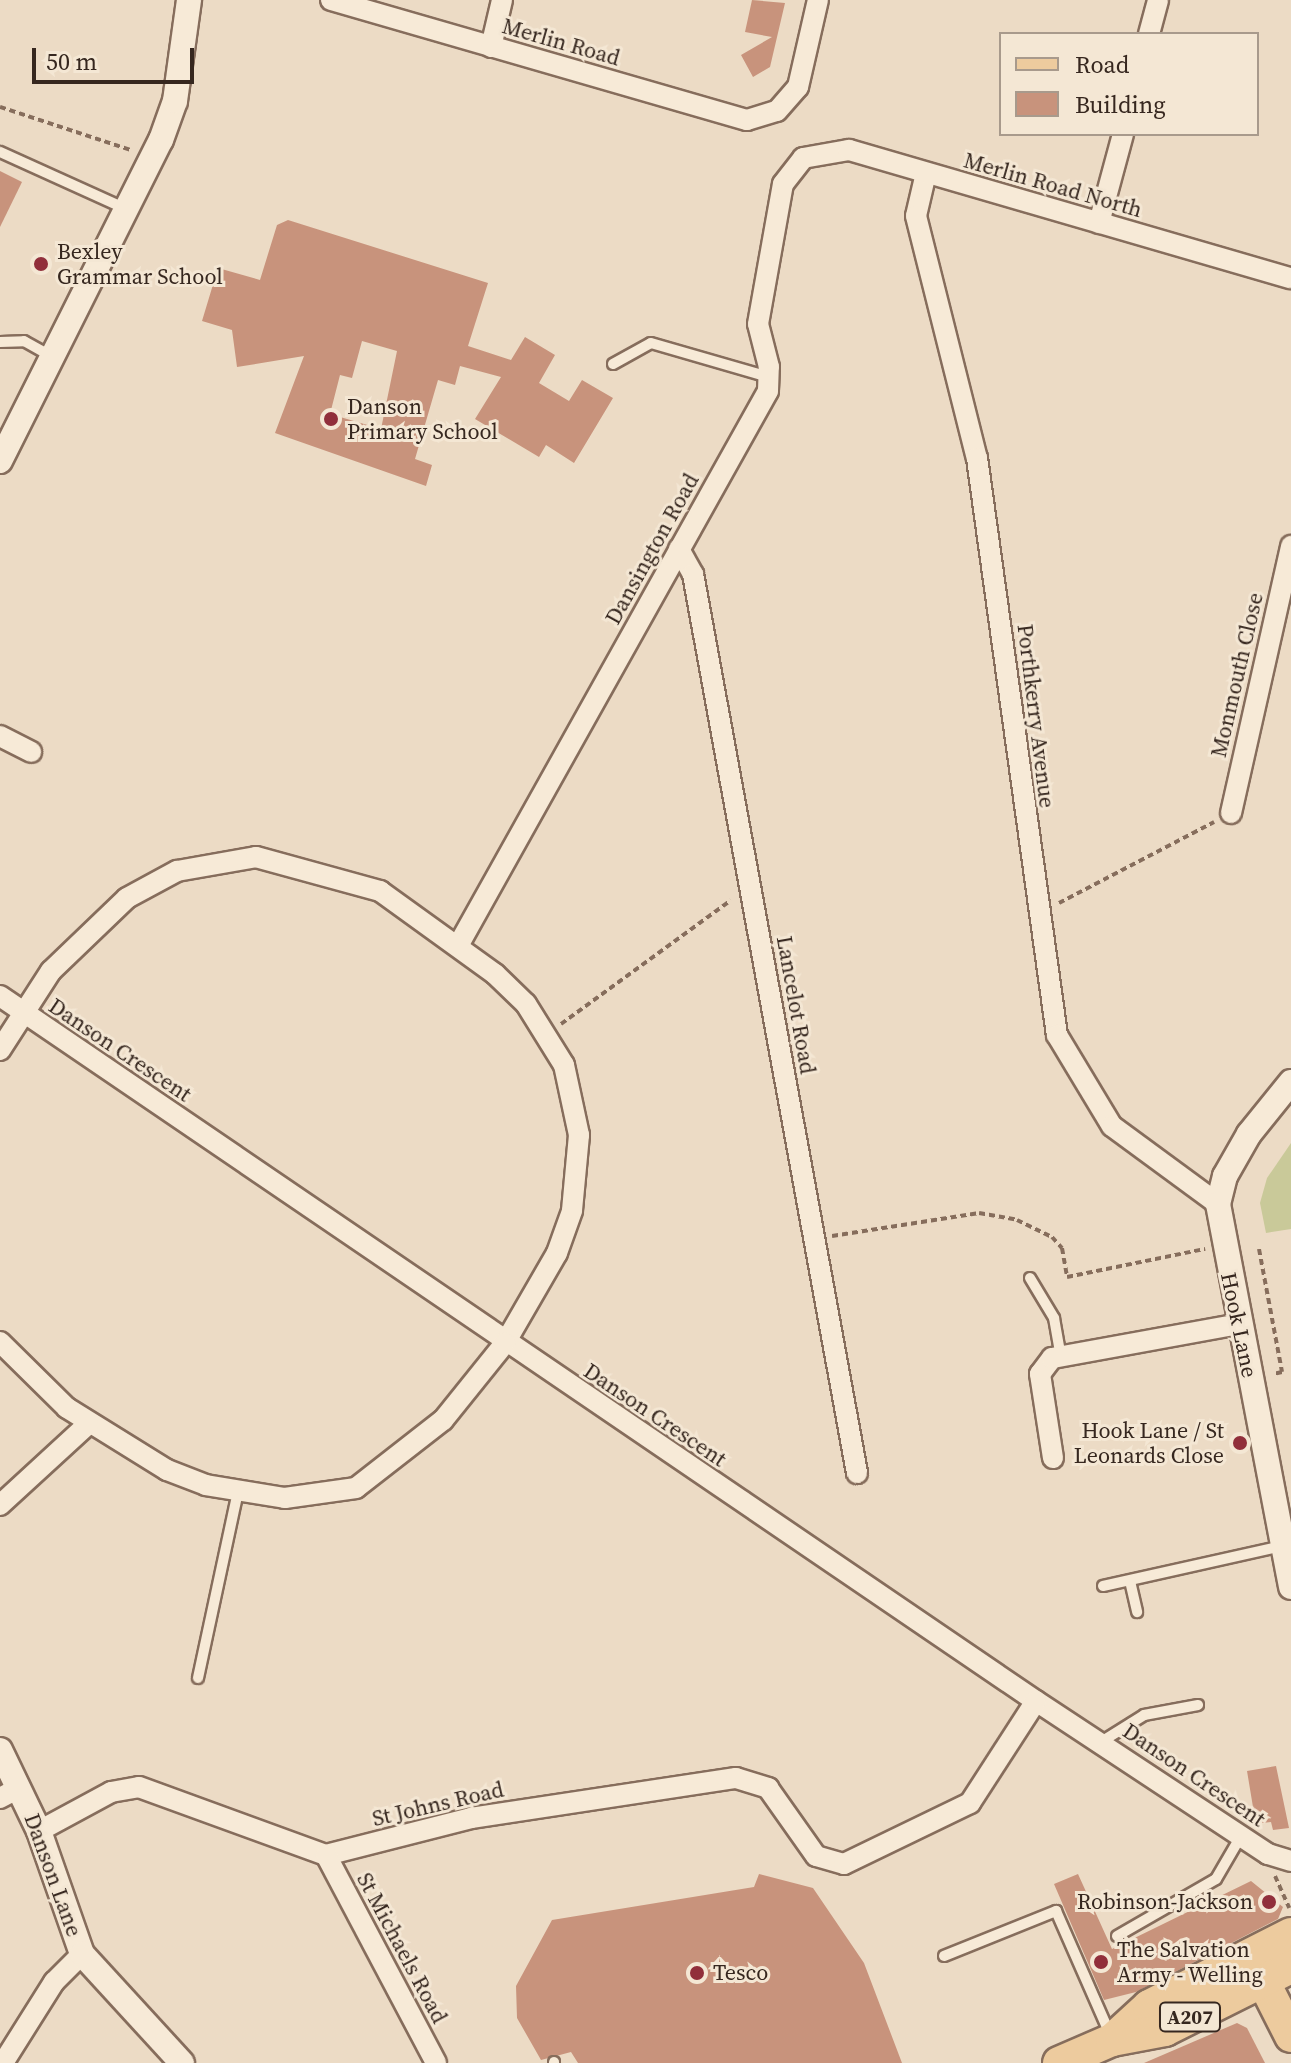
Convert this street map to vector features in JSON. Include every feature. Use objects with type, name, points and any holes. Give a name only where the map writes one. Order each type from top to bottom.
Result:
[{"type":"main road","name":"A207","points":[[1059,2063],[1112,2040],[1165,2030],[1268,1967],[1291,1934]]},
{"type":"main road","points":[[1268,1967],[1291,2036]]},
{"type":"street","points":[[0,461],[150,162],[175,101],[189,0]]},
{"type":"street","name":"Merlin Road","points":[[331,0],[747,120],[777,111],[798,87],[818,0]]},
{"type":"street","points":[[491,47],[502,0]]},
{"type":"street","points":[[1150,32],[1158,0]]},
{"type":"street","points":[[1099,223],[1122,136]]},
{"type":"street","name":"Merlin Road North","points":[[771,377],[758,324],[783,184],[803,158],[849,150],[1291,278]]},
{"type":"street","name":"Porthkerry Avenue","points":[[926,173],[916,216],[977,458],[1057,1035],[1093,1102],[1134,1147],[1218,1204]]},
{"type":"street","name":"Dansington Road","points":[[459,944],[762,404],[771,377]]},
{"type":"street","name":"Monmouth Close","points":[[1231,813],[1291,546]]},
{"type":"street","name":"Lancelot Road","points":[[679,549],[693,574],[857,1473]]},
{"type":"street","points":[[0,736],[31,752]]},
{"type":"street","points":[[0,1050],[22,1011],[87,931],[127,898],[177,871],[221,859],[256,857],[342,876],[380,891],[459,944],[526,1004],[547,1034],[576,1097],[578,1169],[557,1253],[505,1343],[443,1420],[375,1478],[330,1496],[238,1491],[167,1470],[88,1424],[41,1387],[0,1342]]},
{"type":"street","name":"Danson Crescent","points":[[0,996],[505,1343],[1036,1701],[1241,1836],[1291,1861]]},
{"type":"street","points":[[1218,1204],[1249,1134],[1291,1082]]},
{"type":"street","name":"Hook Lane","points":[[1218,1204],[1251,1379],[1284,1501],[1284,1545],[1291,1587]]},
{"type":"street","points":[[1053,1458],[1040,1374],[1061,1356],[1239,1324]]},
{"type":"street","points":[[0,1505],[88,1424]]},
{"type":"street","name":"St Johns Road","points":[[326,1855],[471,1818],[736,1778],[752,1780],[778,1797],[816,1856],[829,1864],[844,1864],[970,1803],[1036,1701]]},
{"type":"street","name":"Danson Lane","points":[[0,1750],[9,1793],[39,1831],[82,1954],[182,2063]]},
{"type":"street","points":[[39,1831],[111,1792],[139,1787],[326,1855]]},
{"type":"street","name":"St Michaels Road","points":[[326,1855],[436,2063]]},
{"type":"street","points":[[3,2063],[54,1982],[82,1954]]},
{"type":"lane","points":[[0,152],[126,209]]},
{"type":"lane","points":[[0,342],[24,341],[53,357]]},
{"type":"lane","points":[[613,364],[651,343],[771,377]]},
{"type":"lane","points":[[1030,1278],[1054,1318],[1061,1356]]},
{"type":"lane","points":[[198,1678],[238,1491]]},
{"type":"lane","points":[[1103,1586],[1284,1545]]},
{"type":"lane","points":[[1130,1581],[1137,1612]]},
{"type":"lane","points":[[1101,1742],[1144,1715],[1198,1705]]},
{"type":"lane","points":[[1117,1936],[1216,1879],[1241,1836]]},
{"type":"lane","points":[[944,1956],[1056,1911],[1112,2040]]},
{"type":"path","points":[[0,107],[82,129],[150,162]]},
{"type":"path","points":[[1038,914],[1231,813]]},
{"type":"path","points":[[547,1034],[739,894]]},
{"type":"path","points":[[829,1236],[979,1213],[1017,1220],[1052,1237],[1062,1248],[1067,1277],[1209,1248]]},
{"type":"path","points":[[1251,1379],[1282,1372],[1259,1249]]},
{"type":"path","points":[[1275,1875],[1291,1914]]},
{"type":"green space","points":[[1291,1143],[1291,1229],[1266,1233],[1260,1203],[1267,1178]]},
{"type":"building","points":[[752,0],[785,3],[770,67],[753,77],[741,55],[772,37],[745,32]]},
{"type":"building","points":[[0,171],[22,182],[0,227]]},
{"type":"building","points":[[288,220],[488,283],[468,346],[511,360],[525,337],[555,355],[539,383],[569,401],[582,380],[613,398],[574,463],[546,445],[539,457],[475,419],[501,377],[460,366],[455,385],[438,380],[415,459],[432,465],[426,486],[275,433],[304,356],[237,367],[232,330],[202,321],[218,268],[260,280],[277,225]],"holes":[[[362,341],[397,351],[381,429],[330,414],[340,375],[352,378]]]},
{"type":"building","points":[[1276,1766],[1289,1828],[1273,1830],[1271,1822],[1262,1823],[1261,1812],[1254,1813],[1247,1771]]},
{"type":"building","name":"Tesco","points":[[759,1874],[813,1888],[864,1963],[902,2063],[578,2063],[571,2052],[541,2060],[517,2018],[516,1986],[552,1920],[754,1887]]},
{"type":"building","points":[[1078,1874],[1112,1949],[1251,1881],[1283,1907],[1278,1919],[1136,1992],[1104,2000],[1054,1884]]},
{"type":"building","points":[[1237,2023],[1247,2028],[1265,2063],[1144,2063]]},
{"type":"place","name":"Bexley Grammar School","points":[[41,264]]},
{"type":"place","name":"Danson Primary School","points":[[331,419]]},
{"type":"place","name":"Hook Lane / St Leonards Close","points":[[1240,1443]]},
{"type":"place","name":"Robinson-Jackson","points":[[1269,1902]]},
{"type":"place","name":"The Salvation Army - Welling","points":[[1101,1962]]},
{"type":"place","name":"Tesco","points":[[697,1973]]}]
